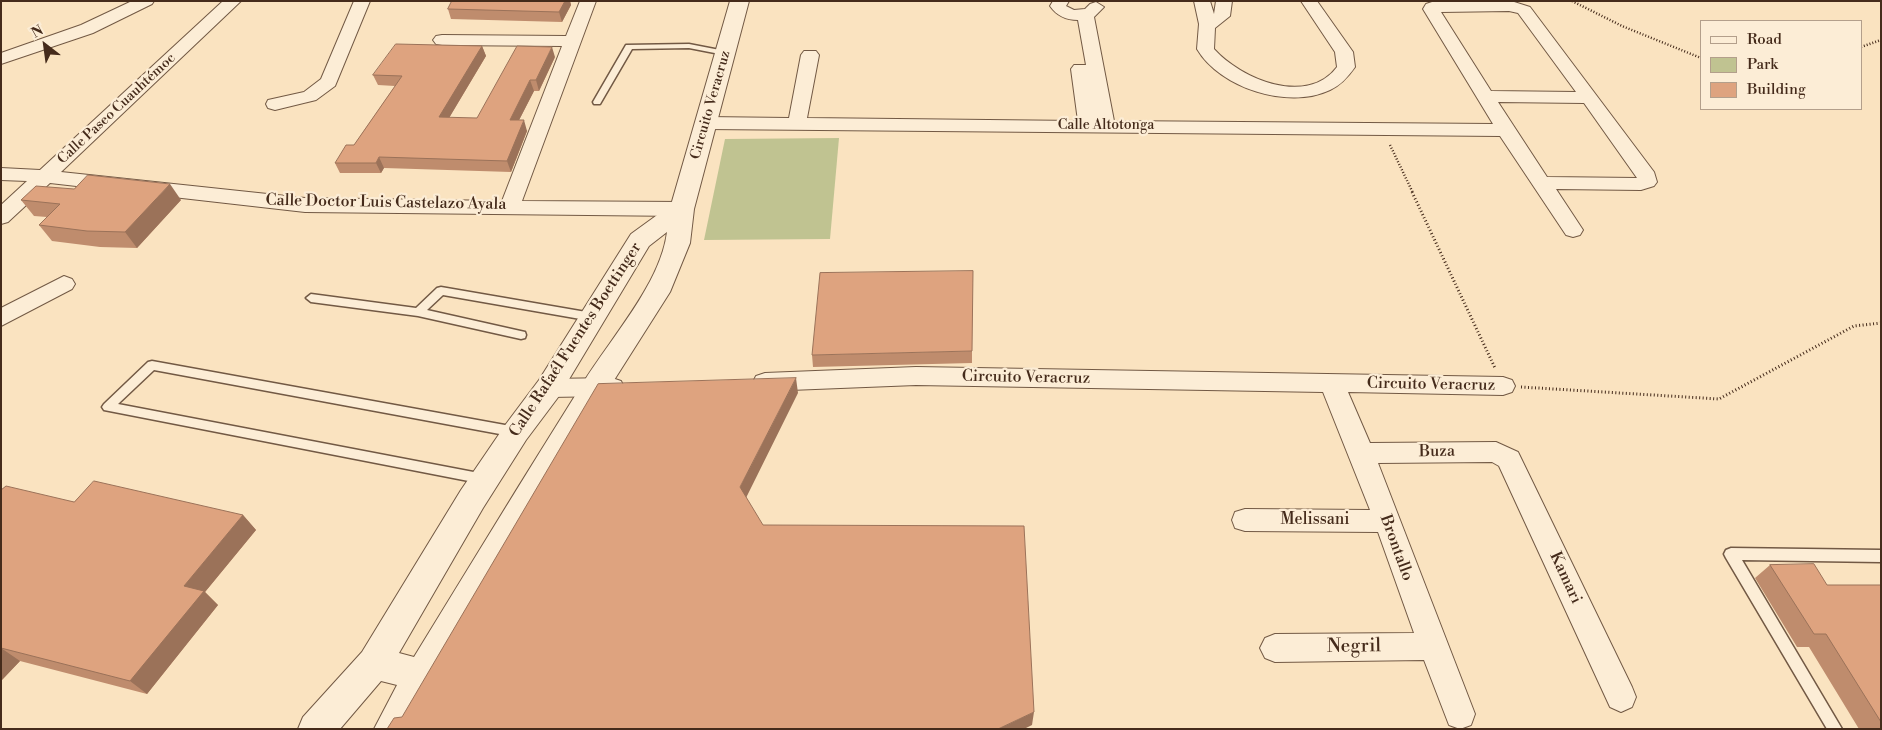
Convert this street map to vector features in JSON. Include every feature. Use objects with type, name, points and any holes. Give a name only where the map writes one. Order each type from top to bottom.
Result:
[{"type":"street","points":[[1,59],[87,29],[146,1]]},
{"type":"street","name":"Calle Paseo Cuauhtémoc","points":[[1,217],[233,1]]},
{"type":"street","points":[[275,104],[310,96],[329,82],[362,1]]},
{"type":"street","points":[[510,206],[588,1]]},
{"type":"street","name":"Circuito Veracruz","points":[[682,209],[740,1]]},
{"type":"street","points":[[1202,1],[1207,26],[1204,38],[1207,52],[1221,66],[1244,80],[1291,92],[1315,89],[1336,80],[1346,67],[1344,52],[1309,1]]},
{"type":"street","points":[[1207,26],[1222,16],[1224,1]]},
{"type":"street","points":[[1056,3],[1063,12],[1090,7],[1086,58],[1097,126]]},
{"type":"street","points":[[1542,183],[1641,184],[1647,182],[1647,176],[1587,98],[1524,10],[1519,7],[1432,7],[1431,9],[1506,130],[1573,230]]},
{"type":"street","points":[[442,40],[573,41]]},
{"type":"street","points":[[797,124],[810,55]]},
{"type":"street","points":[[1486,96],[1587,98]]},
{"type":"street","name":"Calle Altotonga","points":[[706,123],[1506,130]]},
{"type":"street","name":"Calle Doctor Luis Castelazo Ayala","points":[[1,174],[44,176],[306,205],[682,209]]},
{"type":"street","points":[[392,729],[422,675],[594,388],[657,292],[678,243],[682,209]]},
{"type":"street","name":"Calle Rafaél Fuentes Boettinger","points":[[316,729],[374,663],[485,479],[516,432],[549,388],[640,240],[682,209]]},
{"type":"street","points":[[1,318],[64,284]]},
{"type":"street","name":"Circuito Veracruz","points":[[740,383],[916,376],[1503,386]]},
{"type":"street","name":"Brontallo","points":[[1332,384],[1363,453],[1386,521],[1460,714]]},
{"type":"street","points":[[549,388],[633,386]]},
{"type":"street","name":"Buza","points":[[1363,453],[1496,452],[1509,459]]},
{"type":"street","name":"Kamari","points":[[1509,459],[1621,697]]},
{"type":"street","name":"Melissani","points":[[1245,520],[1386,521]]},
{"type":"street","name":"Negril","points":[[1274,648],[1433,646]]},
{"type":"street","points":[[374,663],[422,675]]},
{"type":"lane","points":[[597,102],[629,47],[689,46],[726,53]]},
{"type":"lane","points":[[418,312],[441,291],[592,316]]},
{"type":"lane","points":[[312,298],[418,312],[520,335]]},
{"type":"lane","points":[[485,479],[108,407],[152,365],[516,432]]},
{"type":"lane","points":[[1835,729],[1731,554],[1881,556]]},
{"type":"path","points":[[1572,1],[1622,26],[1700,58]]},
{"type":"path","points":[[1862,47],[1881,40]]},
{"type":"path","points":[[1382,128],[1503,386],[1719,399],[1854,326],[1881,323]]},
{"type":"green space","points":[[839,138],[830,239],[704,240],[725,139]]},
{"type":"building","points":[[452,1],[565,1],[559,12],[448,9]]},
{"type":"building","points":[[396,44],[482,46],[439,117],[477,118],[517,46],[552,47],[536,80],[530,80],[510,120],[524,120],[507,161],[379,157],[376,163],[335,163],[346,145],[354,145],[402,76],[373,75]]},
{"type":"building","points":[[88,175],[170,184],[125,232],[87,231],[39,225],[60,204],[21,200],[36,186],[74,189]]},
{"type":"building","points":[[973,271],[972,351],[812,355],[820,273]]},
{"type":"building","points":[[796,378],[740,487],[763,525],[1024,526],[1034,712],[998,729],[387,729],[394,718],[402,717],[598,384]]},
{"type":"building","points":[[94,481],[243,515],[184,586],[204,591],[130,681],[1,648],[1,490],[6,486],[74,502]]},
{"type":"building","points":[[1814,564],[1827,585],[1881,585],[1881,722],[1826,634],[1814,634],[1770,565]]}]
